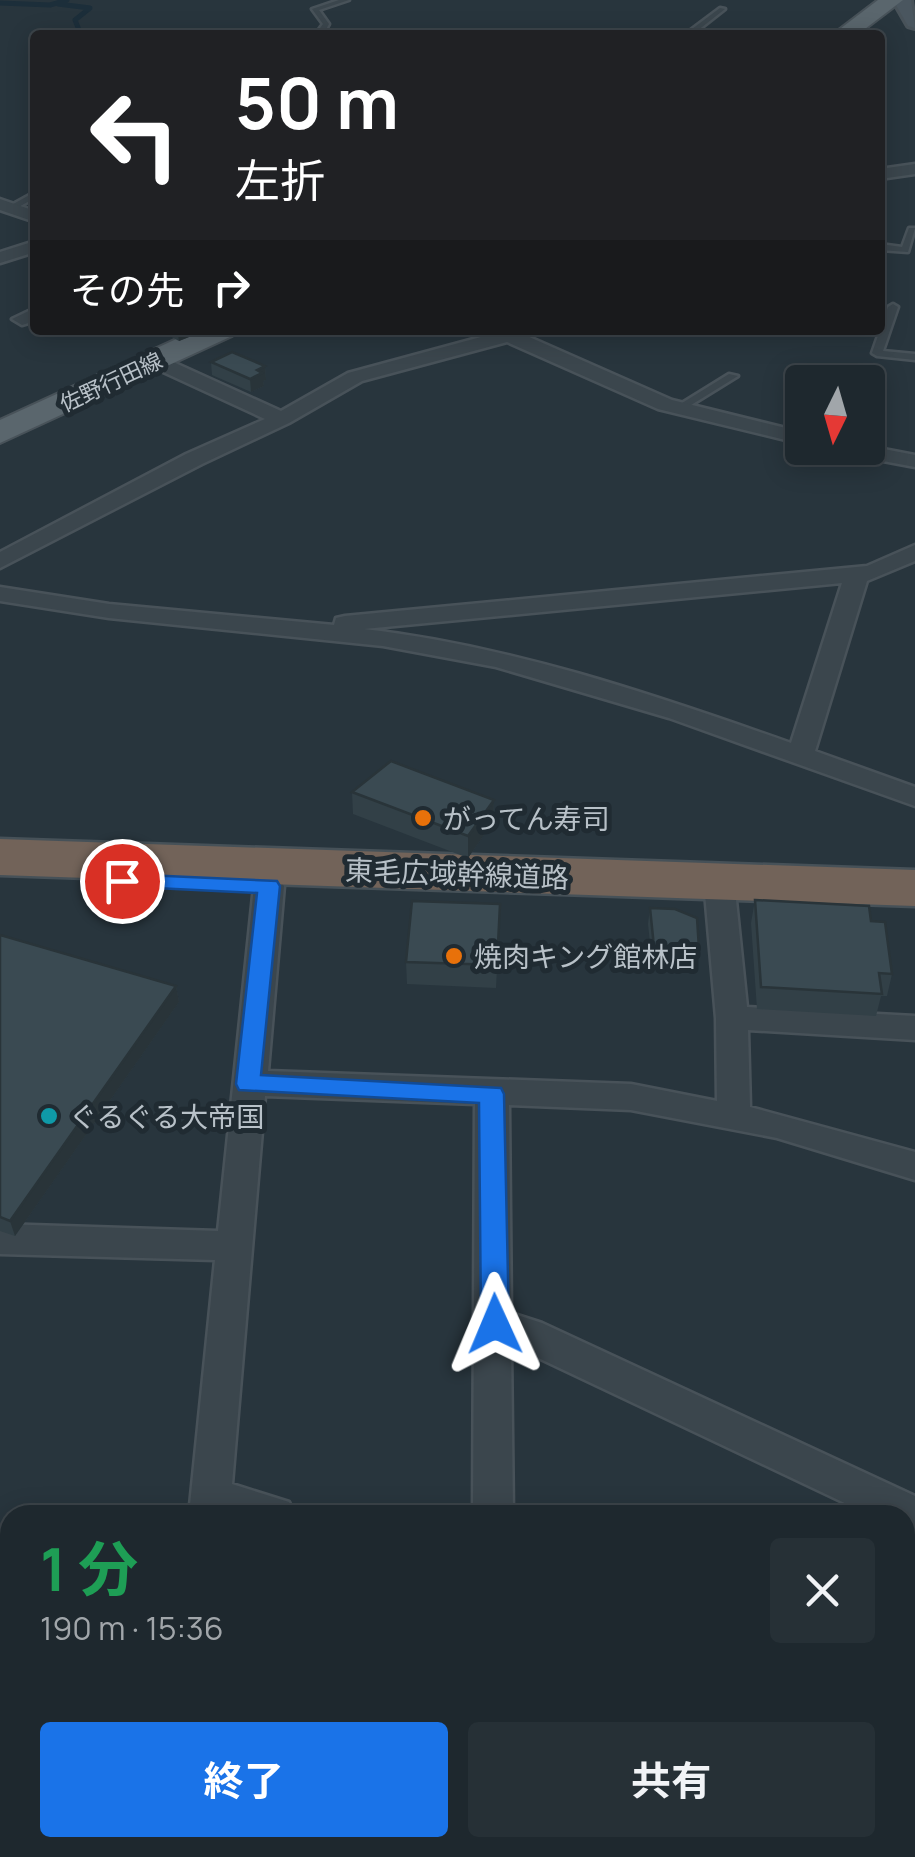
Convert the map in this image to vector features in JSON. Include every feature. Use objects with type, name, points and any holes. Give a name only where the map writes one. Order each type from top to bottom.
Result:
[{"type":"highway","name":"東毛広域幹線道路","points":[[0,857],[720,890],[915,905]]},
{"type":"highway","name":"東毛広域幹線道路","points":[[0,879],[269,886],[915,888]]},
{"type":"main road","points":[[850,30],[888,1]]},
{"type":"main road","name":"佐野行田線","points":[[0,433],[210,335]]},
{"type":"street","points":[[888,1],[915,22]]},
{"type":"street","points":[[885,173],[915,169]]},
{"type":"street","points":[[5,206],[30,215]]},
{"type":"street","points":[[0,258],[30,248]]},
{"type":"street","points":[[0,561],[194,459],[282,419],[356,377],[502,335]]},
{"type":"street","points":[[519,335],[679,408],[785,434]]},
{"type":"street","points":[[155,361],[282,419]]},
{"type":"street","points":[[885,455],[915,460]]},
{"type":"street","points":[[309,632],[331,624],[872,573],[915,552]]},
{"type":"street","points":[[800,756],[857,574]]},
{"type":"street","points":[[0,594],[431,646],[562,673],[915,797]]},
{"type":"street","points":[[210,1505],[269,886]]},
{"type":"street","points":[[720,890],[732,1018],[734,1114]]},
{"type":"street","points":[[732,1018],[915,1028]]},
{"type":"street","points":[[248,1084],[631,1097],[734,1114],[915,1166]]},
{"type":"street","points":[[492,1094],[493,1505]]},
{"type":"street","points":[[0,1239],[234,1246]]},
{"type":"street","points":[[495,1324],[528,1334],[892,1505]]},
{"type":"lane","points":[[322,30],[326,24],[315,9],[346,0]]},
{"type":"lane","points":[[695,30],[722,9]]},
{"type":"lane","points":[[5,206],[30,197]]},
{"type":"lane","points":[[885,248],[905,250],[912,230]]},
{"type":"lane","points":[[885,330],[893,307]]},
{"type":"lane","points":[[883,335],[877,353],[915,358]]},
{"type":"lane","points":[[679,408],[733,376]]},
{"type":"building","points":[[232,352],[265,366],[257,370],[262,373],[250,379],[211,362]]},
{"type":"building","points":[[391,761],[494,800],[468,836],[352,792]]},
{"type":"building","points":[[755,900],[869,906],[871,921],[885,922],[892,974],[879,973],[882,994],[761,987]]},
{"type":"building","name":"焼肉キング館林店","points":[[412,901],[500,904],[497,965],[406,962]]},
{"type":"building","points":[[650,908],[675,909],[697,918],[699,949],[654,947]]},
{"type":"building","name":"ぐるぐる大帝国","points":[[0,935],[176,986],[10,1221],[0,1217]]},
{"type":"waterway","points":[[0,3],[50,5],[67,0]]},
{"type":"waterway","points":[[58,4],[90,8],[75,20],[79,30]]},
{"type":"place","name":"がってん寿司","points":[[423,818]]},
{"type":"place","name":"焼肉キング館林店","points":[[454,956]]},
{"type":"place","name":"ぐるぐる大帝国","points":[[49,1116]]},
{"type":"route","points":[[122,881],[269,886],[248,1084],[492,1094],[495,1324]]}]
